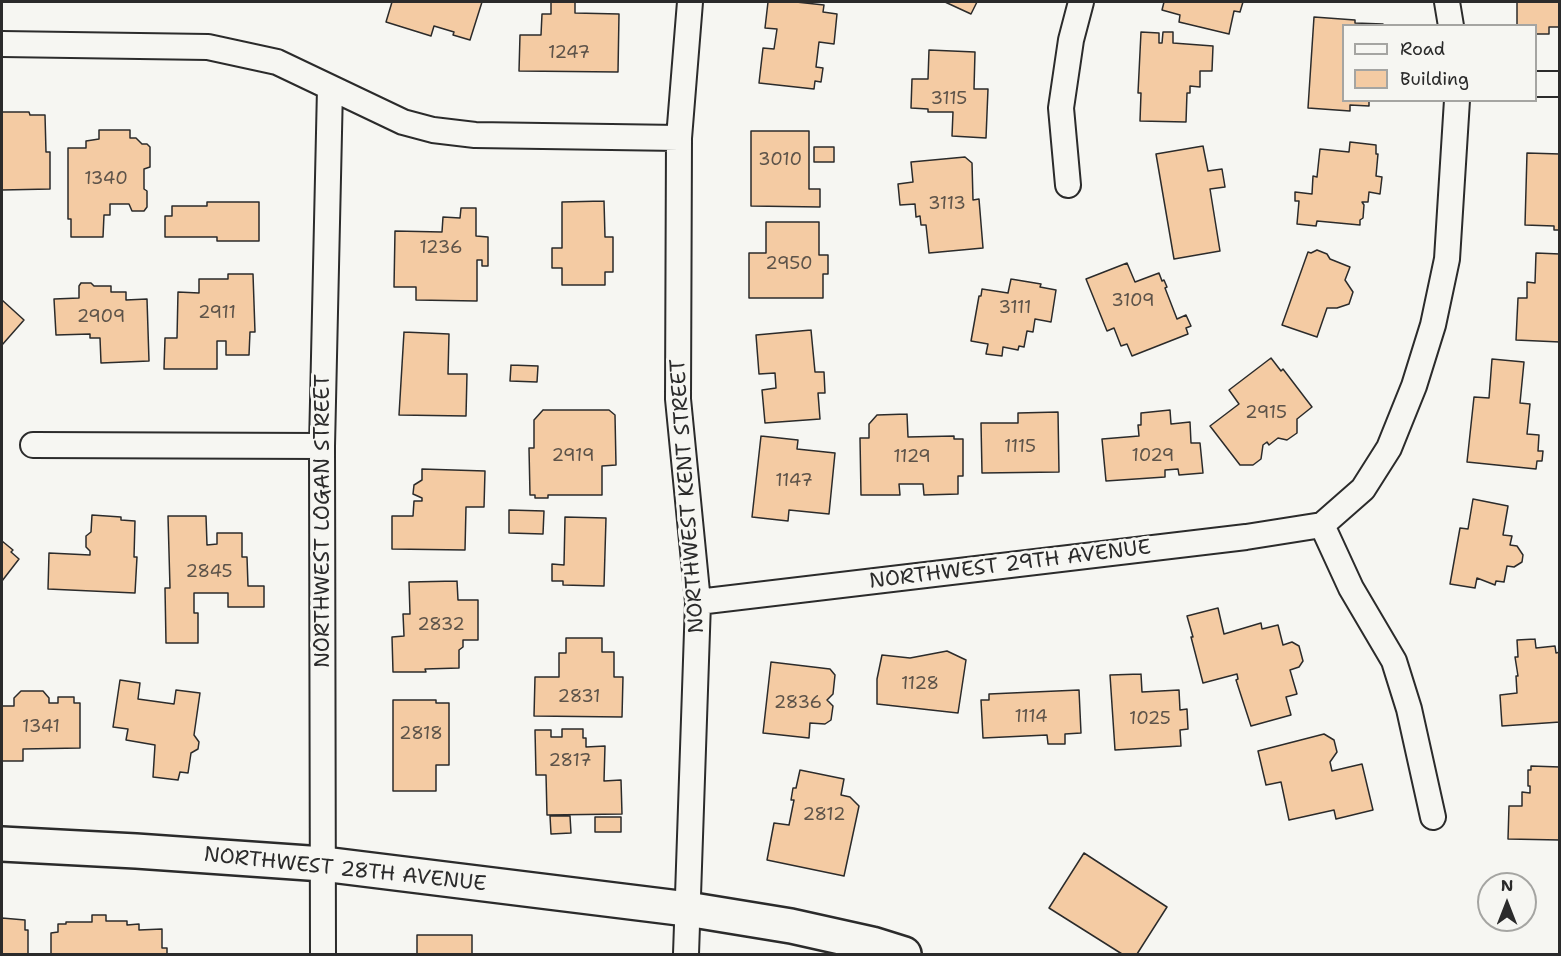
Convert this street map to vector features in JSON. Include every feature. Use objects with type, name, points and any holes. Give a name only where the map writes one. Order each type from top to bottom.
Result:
[{"type":"street","name":"NORTHWEST KENT STREET","points":[[686,954],[699,602],[678,399],[679,138],[690,2]]},
{"type":"street","points":[[1068,185],[1061,108],[1071,40],[1081,2]]},
{"type":"street","points":[[1447,2],[1450,24]]},
{"type":"street","points":[[2,44],[208,47],[277,62],[403,122],[433,130],[476,135],[679,138]]},
{"type":"street","points":[[1537,84],[1560,84]]},
{"type":"street","name":"NORTHWEST LOGAN STREET","points":[[323,954],[322,446],[330,88]]},
{"type":"street","points":[[1433,818],[1409,709],[1394,661],[1351,588],[1322,525],[1363,489],[1389,448],[1414,386],[1433,325],[1448,259],[1457,102]]},
{"type":"street","points":[[33,445],[322,446]]},
{"type":"street","name":"NORTHWEST 29TH AVENUE","points":[[699,602],[1246,537],[1322,525]]},
{"type":"street","name":"NORTHWEST 28TH AVENUE","points":[[2,844],[136,850],[323,864],[687,909],[791,926],[872,944],[904,954]]},
{"type":"building","points":[[392,2],[482,2],[470,40],[434,26],[431,36],[386,22]]},
{"type":"building","points":[[551,2],[575,2],[575,13],[619,14],[618,72],[519,71],[520,35],[541,35],[542,14],[551,14]]},
{"type":"building","points":[[768,2],[824,5],[823,12],[837,14],[834,44],[819,42],[816,67],[823,68],[821,82],[815,81],[814,89],[759,83],[763,48],[774,49],[777,29],[765,28]]},
{"type":"building","points":[[945,2],[977,2],[971,14]]},
{"type":"building","points":[[1164,2],[1243,2],[1240,12],[1234,11],[1229,34],[1179,22],[1180,15],[1162,10]]},
{"type":"building","points":[[1517,2],[1560,2],[1560,27],[1549,27],[1549,34],[1537,34],[1537,24],[1517,24]]},
{"type":"building","points":[[1314,17],[1355,20],[1355,23],[1383,24],[1342,24],[1342,102],[1369,102],[1369,106],[1350,105],[1350,111],[1308,108]]},
{"type":"building","points":[[1141,32],[1159,33],[1159,43],[1162,43],[1163,32],[1173,32],[1173,43],[1213,46],[1212,71],[1200,71],[1200,87],[1190,86],[1190,93],[1187,93],[1186,122],[1140,121],[1141,93],[1138,93]]},
{"type":"building","points":[[929,50],[975,52],[974,89],[988,89],[986,138],[952,136],[953,112],[928,112],[928,109],[911,108],[912,79],[928,79]]},
{"type":"building","points":[[2,112],[29,112],[30,115],[45,115],[46,152],[50,152],[50,189],[2,190]]},
{"type":"building","points":[[99,130],[130,130],[130,138],[136,138],[142,144],[150,147],[150,167],[144,169],[147,207],[144,211],[132,211],[129,204],[110,204],[110,215],[104,215],[103,237],[71,237],[71,219],[68,219],[68,148],[86,148],[86,141],[99,139]]},
{"type":"building","points":[[751,131],[809,131],[809,189],[820,189],[820,207],[751,206]]},
{"type":"building","points":[[1350,142],[1376,145],[1376,154],[1378,154],[1376,176],[1382,177],[1380,194],[1369,192],[1368,202],[1362,202],[1364,205],[1363,218],[1360,220],[1360,225],[1317,221],[1316,226],[1297,224],[1299,201],[1295,201],[1295,192],[1312,194],[1313,176],[1317,177],[1320,149],[1349,152]]},
{"type":"building","points":[[1203,146],[1208,171],[1222,169],[1225,187],[1210,189],[1220,251],[1174,259],[1156,154]]},
{"type":"building","points":[[814,147],[834,147],[834,162],[814,162]]},
{"type":"building","points":[[1527,153],[1560,154],[1560,230],[1554,230],[1554,226],[1525,225]]},
{"type":"building","points":[[965,157],[972,163],[973,200],[979,199],[983,248],[929,253],[926,225],[921,225],[920,216],[916,217],[915,204],[900,205],[898,184],[913,182],[911,162]]},
{"type":"building","points":[[604,201],[605,237],[613,237],[613,272],[605,272],[605,285],[562,285],[562,268],[552,268],[552,248],[562,248],[562,202]]},
{"type":"building","points":[[207,202],[259,202],[259,241],[217,241],[217,237],[165,237],[165,216],[172,216],[172,206],[207,206]]},
{"type":"building","points":[[461,208],[476,208],[476,236],[488,237],[488,266],[482,266],[482,260],[477,260],[477,301],[416,300],[416,287],[394,287],[395,231],[442,232],[443,217],[460,218]]},
{"type":"building","points":[[766,222],[819,222],[819,255],[828,255],[828,274],[823,274],[823,298],[749,298],[749,253],[766,253]]},
{"type":"building","points":[[1317,250],[1327,254],[1330,259],[1350,267],[1345,280],[1353,292],[1349,304],[1327,308],[1317,337],[1282,325],[1308,252]]},
{"type":"building","points":[[1536,253],[1560,254],[1560,342],[1516,340],[1518,298],[1527,298],[1527,282],[1535,283]]},
{"type":"building","points":[[1127,263],[1135,282],[1159,273],[1167,287],[1165,288],[1177,319],[1186,315],[1191,326],[1186,328],[1188,334],[1132,356],[1127,344],[1121,346],[1114,328],[1107,331],[1086,279]]},
{"type":"building","points":[[228,274],[253,274],[255,332],[250,332],[249,355],[226,355],[226,341],[217,341],[217,369],[164,369],[165,338],[177,338],[178,292],[199,293],[199,279],[228,279]]},
{"type":"building","points":[[1011,279],[1041,284],[1040,287],[1056,290],[1051,322],[1035,319],[1033,332],[1027,331],[1024,347],[1019,346],[1018,350],[1003,347],[1002,356],[986,354],[988,344],[971,341],[979,296],[981,296],[982,289],[1008,293]]},
{"type":"building","points":[[81,283],[111,286],[111,292],[126,292],[126,300],[147,299],[149,361],[101,363],[100,338],[90,338],[90,334],[56,335],[54,299],[79,298]]},
{"type":"building","points":[[2,300],[24,320],[2,345]]},
{"type":"building","points":[[811,330],[815,372],[824,372],[825,393],[818,393],[820,419],[765,423],[762,390],[776,388],[775,373],[759,374],[756,335]]},
{"type":"building","points":[[404,332],[449,334],[448,374],[467,374],[466,416],[399,415]]},
{"type":"building","points":[[1271,358],[1281,371],[1283,369],[1312,407],[1297,419],[1297,433],[1287,440],[1278,438],[1269,445],[1267,442],[1263,445],[1261,459],[1253,465],[1240,465],[1210,426],[1239,404],[1229,390]]},
{"type":"building","points":[[1492,359],[1524,362],[1520,403],[1530,404],[1527,434],[1539,435],[1538,451],[1543,451],[1542,461],[1537,461],[1536,469],[1467,462],[1474,397],[1489,398]]},
{"type":"building","points":[[511,365],[538,366],[537,382],[510,381]]},
{"type":"building","points":[[543,410],[609,410],[615,415],[616,465],[602,466],[602,495],[548,495],[548,498],[535,498],[535,495],[530,495],[529,448],[534,448],[534,420]]},
{"type":"building","points":[[1170,410],[1171,424],[1190,422],[1191,443],[1200,443],[1203,473],[1179,475],[1178,469],[1165,470],[1165,477],[1106,481],[1102,439],[1139,436],[1138,425],[1141,425],[1141,413]]},
{"type":"building","points":[[1058,412],[1059,472],[982,473],[981,423],[1018,423],[1018,413]]},
{"type":"building","points":[[907,414],[908,437],[954,436],[954,439],[963,439],[963,476],[958,476],[958,494],[924,495],[923,484],[899,484],[900,495],[861,495],[860,438],[869,438],[869,424],[877,415]]},
{"type":"building","points":[[761,436],[798,440],[797,449],[835,453],[829,514],[789,510],[788,521],[752,517]]},
{"type":"building","points":[[422,469],[485,471],[484,507],[466,507],[465,550],[392,549],[392,516],[413,516],[414,501],[422,501],[422,498],[413,494],[414,485],[422,480]]},
{"type":"building","points":[[1473,499],[1508,506],[1503,535],[1512,536],[1510,545],[1517,546],[1523,555],[1522,562],[1514,567],[1507,566],[1504,582],[1496,581],[1495,585],[1477,578],[1475,588],[1450,584],[1460,528],[1468,529]]},
{"type":"building","points":[[509,510],[544,511],[543,534],[509,533]]},
{"type":"building","points":[[92,515],[121,517],[121,520],[135,521],[134,557],[137,557],[135,593],[48,589],[49,553],[90,555],[86,547],[86,536],[91,532]]},
{"type":"building","points":[[168,516],[206,516],[207,545],[217,544],[217,533],[242,533],[242,557],[247,557],[248,586],[264,586],[264,607],[228,607],[228,593],[194,593],[194,613],[198,613],[198,643],[166,643],[165,588],[170,588]]},
{"type":"building","points":[[565,517],[606,518],[604,586],[563,585],[563,581],[552,581],[552,564],[564,565]]},
{"type":"building","points":[[2,541],[13,550],[11,552],[19,559],[2,581]]},
{"type":"building","points":[[457,581],[458,600],[478,600],[478,640],[463,640],[463,647],[459,650],[459,668],[425,669],[426,672],[393,672],[392,637],[404,636],[403,614],[410,614],[409,582]]},
{"type":"building","points":[[1218,608],[1224,634],[1261,623],[1262,629],[1278,625],[1283,645],[1292,642],[1299,646],[1303,661],[1299,667],[1290,670],[1297,694],[1286,697],[1291,715],[1251,726],[1236,680],[1238,679],[1237,674],[1203,683],[1187,616]]},
{"type":"building","points":[[566,638],[602,638],[602,652],[614,652],[614,677],[623,677],[622,717],[534,716],[535,677],[559,677],[559,653],[566,653]]},
{"type":"building","points":[[1535,639],[1536,648],[1555,646],[1556,653],[1560,652],[1560,722],[1502,726],[1500,695],[1517,693],[1516,676],[1518,676],[1515,657],[1518,657],[1517,640]]},
{"type":"building","points":[[947,651],[966,660],[958,713],[877,704],[877,679],[882,655],[910,658]]},
{"type":"building","points":[[771,662],[830,669],[835,675],[833,694],[827,700],[833,706],[831,720],[825,724],[810,723],[809,738],[763,733]]},
{"type":"building","points":[[1141,674],[1142,692],[1179,690],[1180,710],[1187,709],[1188,729],[1180,730],[1181,746],[1115,750],[1110,675]]},
{"type":"building","points":[[120,680],[140,683],[138,699],[174,704],[176,690],[200,693],[194,735],[199,742],[198,749],[191,753],[188,773],[180,772],[178,780],[153,777],[155,745],[126,740],[128,729],[113,727]]},
{"type":"building","points":[[1079,690],[1081,733],[1065,734],[1065,744],[1048,744],[1047,735],[983,738],[981,700],[989,700],[989,694]]},
{"type":"building","points":[[21,691],[43,691],[49,698],[49,703],[58,703],[58,697],[74,697],[74,703],[80,703],[80,748],[23,749],[23,761],[2,761],[2,706],[14,706],[14,698]]},
{"type":"building","points":[[393,700],[436,700],[436,703],[449,703],[449,765],[436,765],[436,791],[393,791]]},
{"type":"building","points":[[562,729],[583,729],[586,747],[605,746],[604,781],[621,780],[622,814],[547,815],[546,775],[536,775],[535,730],[551,730],[551,737],[562,737]]},
{"type":"building","points":[[1324,734],[1334,740],[1337,752],[1330,762],[1332,771],[1362,764],[1373,810],[1336,819],[1334,810],[1289,820],[1281,782],[1266,785],[1258,751]]},
{"type":"building","points":[[1531,766],[1560,767],[1560,840],[1508,839],[1509,806],[1522,806],[1522,792],[1530,793],[1528,770],[1531,770]]},
{"type":"building","points":[[800,770],[844,779],[841,795],[850,797],[859,806],[844,876],[767,860],[774,823],[789,825],[794,800],[791,800],[793,788],[796,788]]},
{"type":"building","points":[[550,816],[570,816],[571,833],[551,834]]},
{"type":"building","points":[[595,817],[621,817],[621,832],[595,832]]},
{"type":"building","points":[[1084,853],[1167,907],[1137,954],[1122,954],[1049,908]]},
{"type":"building","points":[[92,915],[106,915],[106,921],[127,921],[127,925],[139,924],[139,930],[162,929],[162,948],[167,948],[167,954],[51,954],[51,933],[58,932],[58,924],[92,922]]},
{"type":"building","points":[[2,918],[25,920],[25,930],[28,930],[28,954],[2,954]]},
{"type":"building","points":[[417,935],[472,935],[472,954],[417,954]]}]
